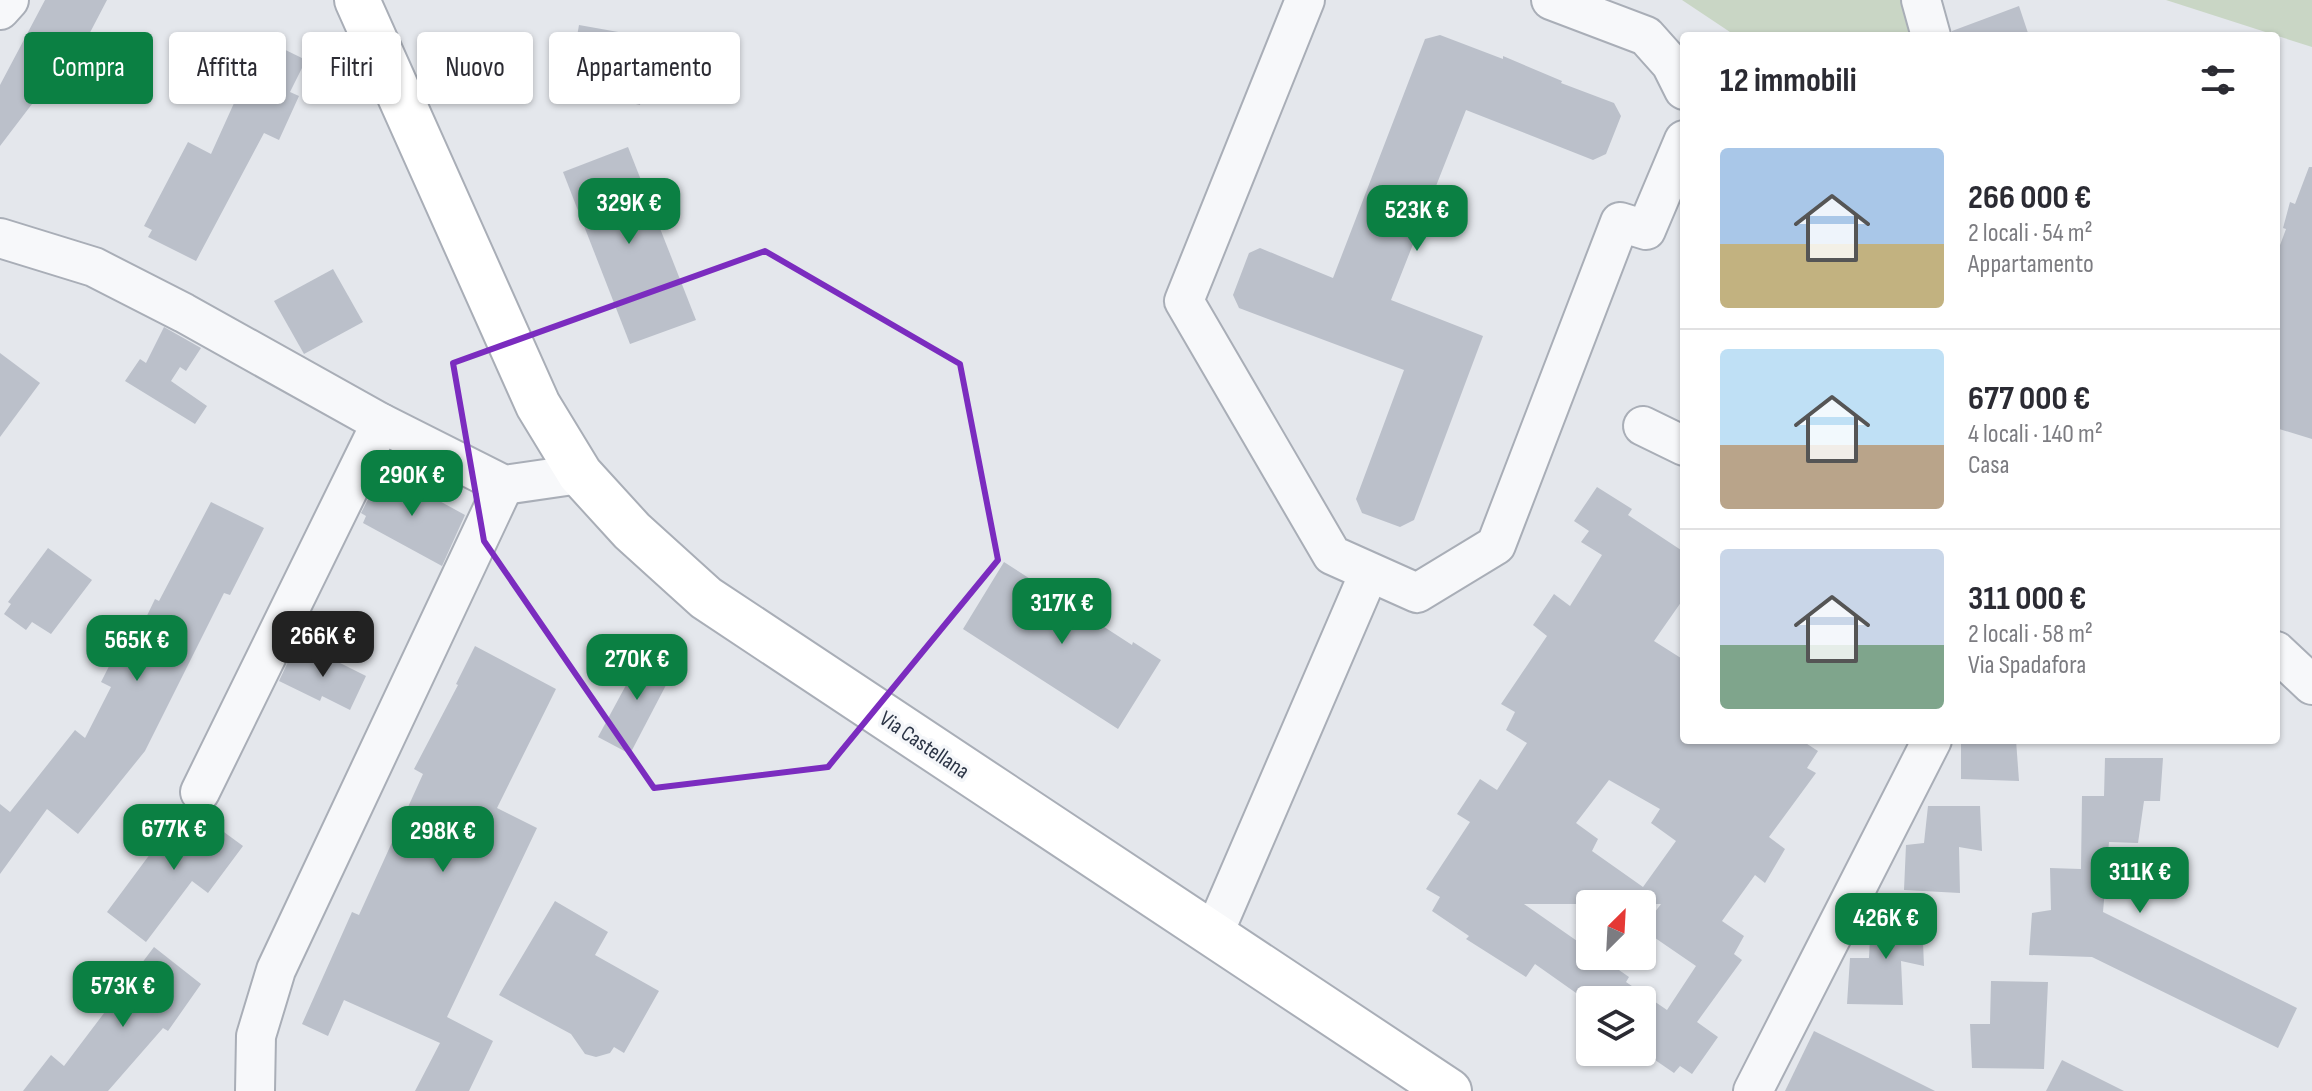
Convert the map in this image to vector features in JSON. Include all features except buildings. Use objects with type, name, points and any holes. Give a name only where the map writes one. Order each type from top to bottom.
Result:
[{"type":"main road","name":"Via Castellana","points":[[357,0],[538,405],[580,474],[632,531],[706,598],[1449,1091]]},
{"type":"street","points":[[0,10],[9,0]]},
{"type":"street","points":[[1305,0],[1184,301],[1332,555],[1417,593],[1496,545],[1620,222],[1646,230],[1680,149]]},
{"type":"street","points":[[1551,0],[1646,36],[1671,64],[1680,82]]},
{"type":"street","points":[[1921,0],[1930,32]]},
{"type":"street","points":[[0,238],[94,267],[184,313],[381,423],[504,485],[580,474]]},
{"type":"street","points":[[200,792],[381,423]]},
{"type":"street","points":[[1643,426],[1680,444]]},
{"type":"street","points":[[255,1091],[256,1036],[276,970],[504,485]]},
{"type":"street","points":[[1213,935],[1369,573]]},
{"type":"street","points":[[2280,655],[2312,685]]},
{"type":"street","points":[[1753,1091],[1930,744]]},
{"type":"highlighted area","points":[[765,251],[960,364],[998,560],[828,767],[654,788],[484,541],[453,363]]},
{"type":"green space","points":[[1682,0],[1904,0],[1911,32],[1730,32]]},
{"type":"green space","points":[[2166,0],[2312,0],[2312,47],[2280,37],[2280,32],[2265,32]]}]
